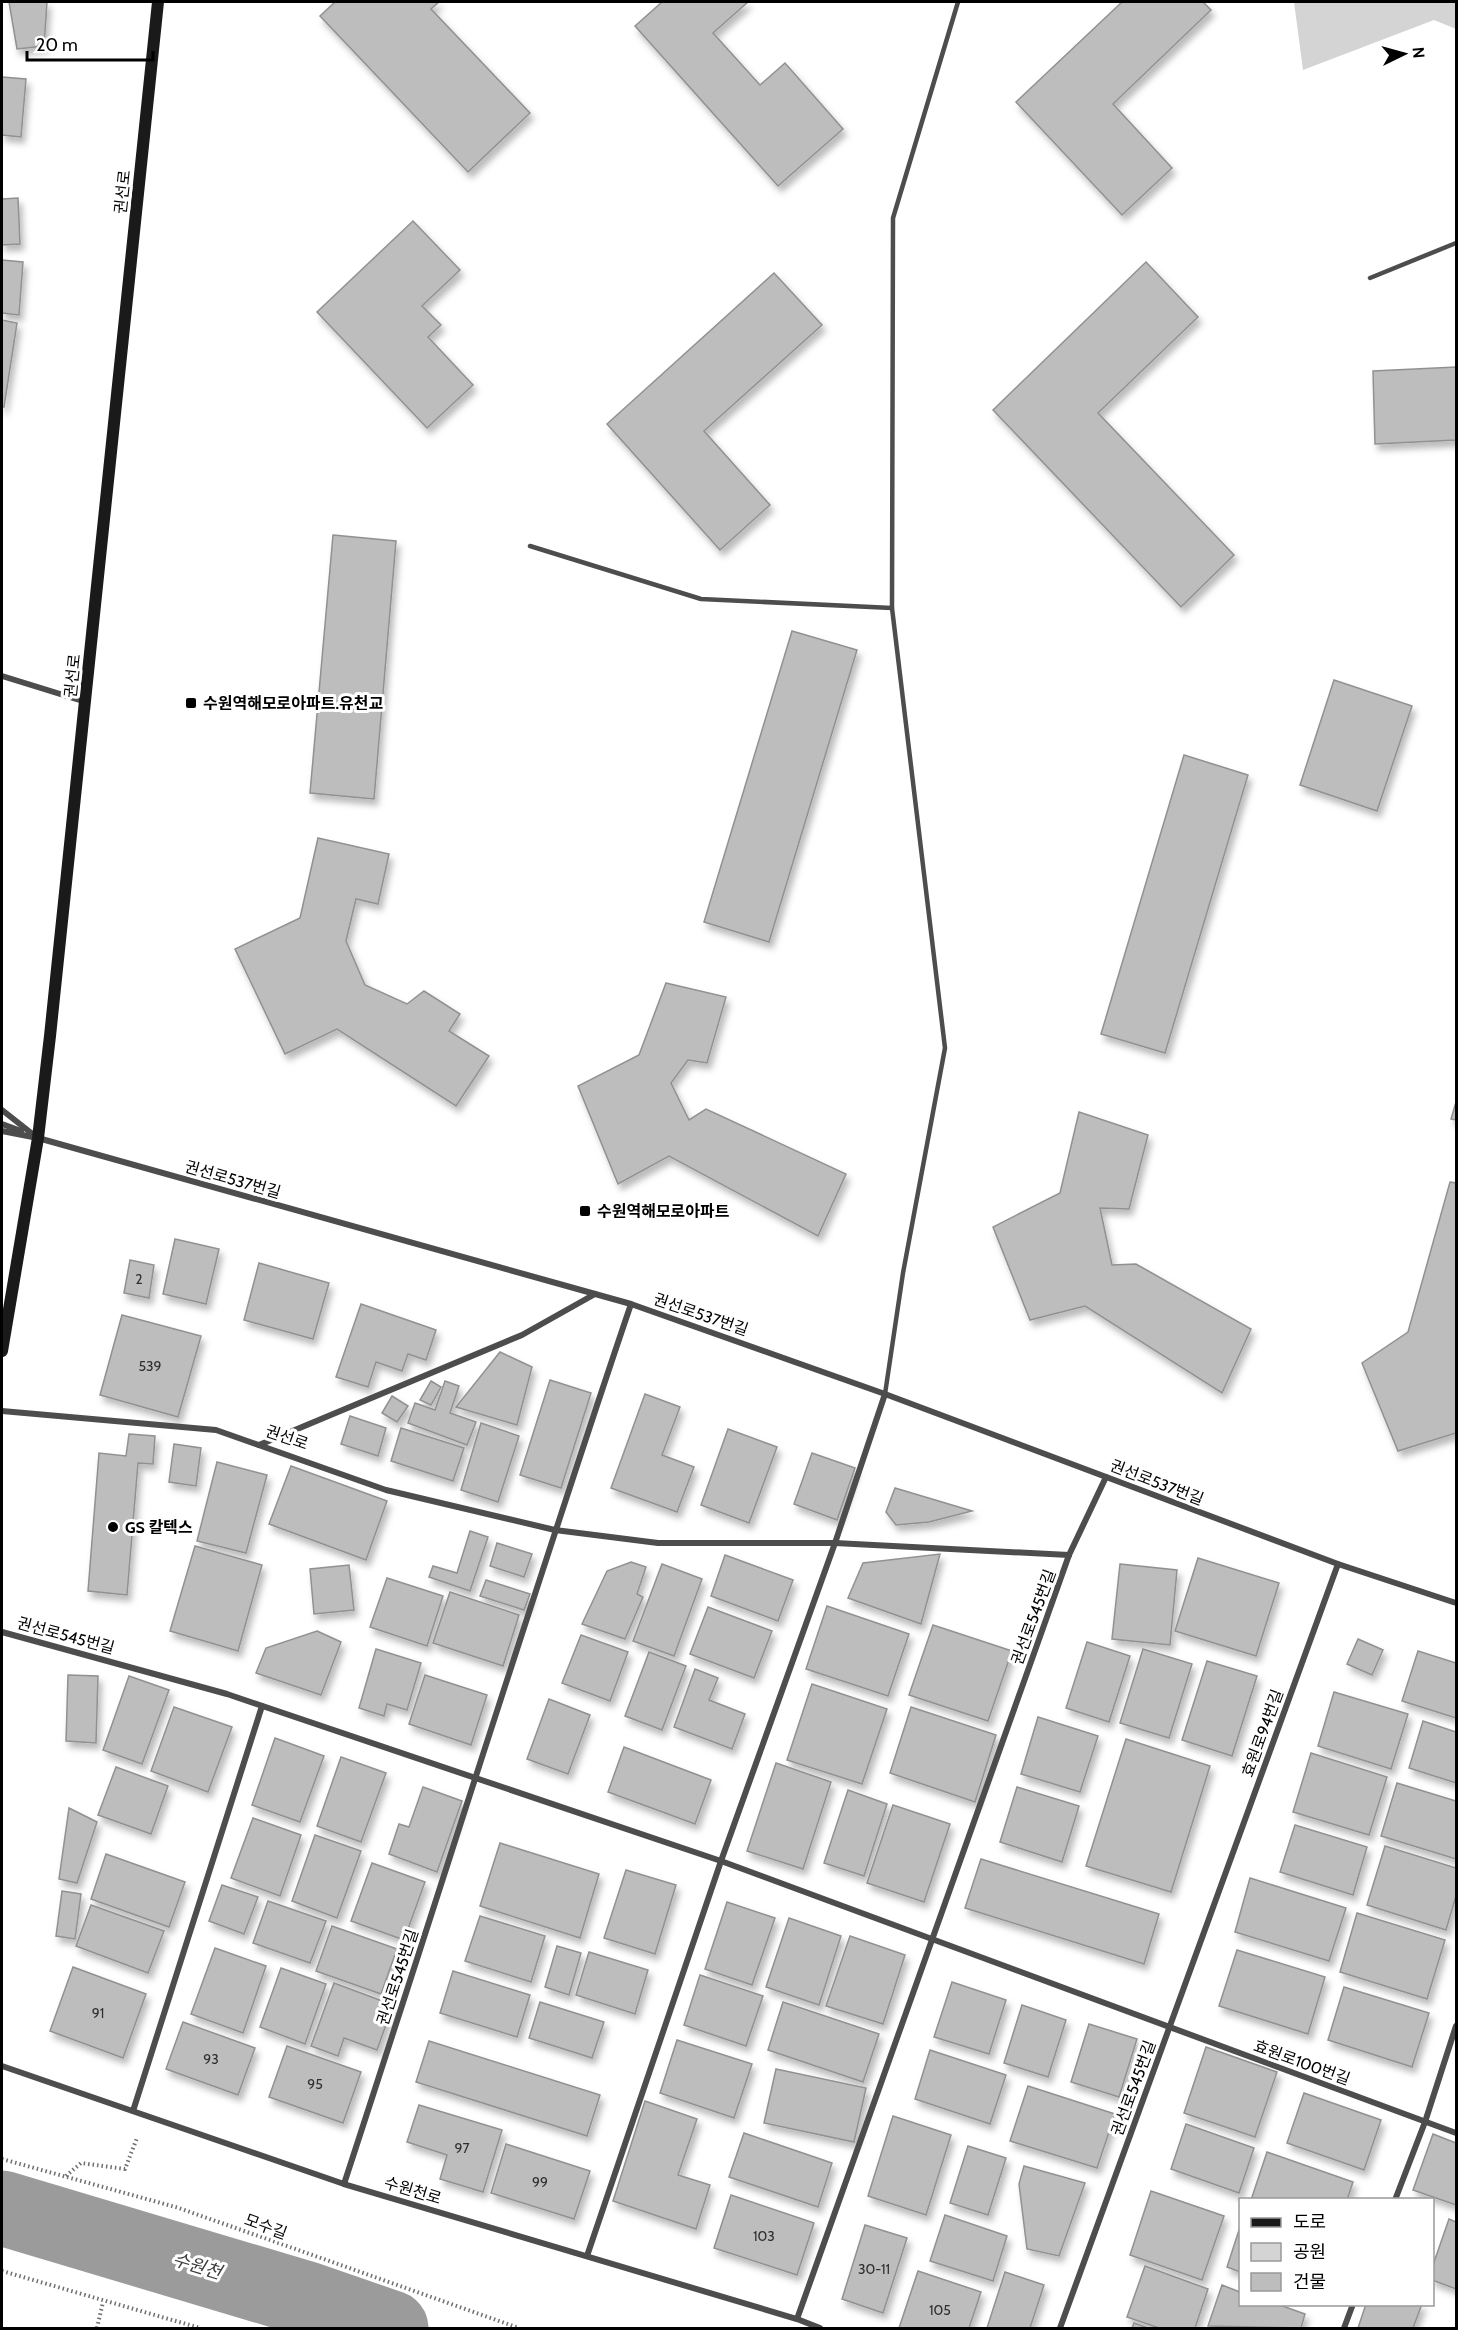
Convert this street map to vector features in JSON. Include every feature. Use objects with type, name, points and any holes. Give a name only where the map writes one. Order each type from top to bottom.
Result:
[{"type":"street","name":"권선로","points":[[2,1351],[38,1138],[86,702],[158,2]]},
{"type":"street","points":[[2,676],[86,702]]},
{"type":"street","points":[[2,1110],[38,1138]]},
{"type":"street","points":[[2,1124],[38,1138]]},
{"type":"street","points":[[2,1131],[38,1138]]},
{"type":"street","name":"권선로537번길","points":[[38,1138],[631,1304],[885,1394],[1338,1564]]},
{"type":"street","points":[[259,1445],[522,1335],[595,1294]]},
{"type":"street","name":"권선로545번길","points":[[344,2184],[477,1779],[555,1530],[631,1304]]},
{"type":"street","points":[[587,2256],[721,1861],[835,1543],[885,1394]]},
{"type":"street","name":"권선로","points":[[2,1411],[216,1430],[386,1490],[555,1530]]},
{"type":"street","name":"권선로545번길","points":[[797,2319],[1069,1555],[1106,1477]]},
{"type":"street","points":[[555,1530],[657,1543],[835,1543],[1069,1555]]},
{"type":"street","points":[[1338,1564],[1456,1603]]},
{"type":"street","name":"효원로94번길","points":[[1169,2027],[1338,1564]]},
{"type":"street","name":"권선로545번길","points":[[2,1632],[262,1706],[721,1861],[1169,2027],[1060,2328]]},
{"type":"street","points":[[133,2111],[262,1706]]},
{"type":"street","points":[[1395,2198],[1425,2122],[1456,2026]]},
{"type":"street","name":"효원로100번길","points":[[1169,2027],[1456,2133]]},
{"type":"street","name":"수원천로","points":[[2,2066],[344,2184],[797,2319],[820,2328]]},
{"type":"street","points":[[1344,2328],[1352,2306]]},
{"type":"lane","points":[[885,1394],[903,1273],[945,1048],[892,608],[893,218],[957,2]]},
{"type":"lane","points":[[1370,278],[1456,243]]},
{"type":"lane","points":[[530,546],[701,599],[892,608]]},
{"type":"path","points":[[65,2176],[81,2163],[125,2169],[146,2116]]},
{"type":"path","name":"모수길","points":[[2,2159],[179,2208],[519,2328]]},
{"type":"path","points":[[2,2271],[200,2328]]},
{"type":"path","points":[[97,2328],[104,2302]]},
{"type":"green space","points":[[1294,2],[1456,2],[1456,29],[1434,20],[1303,70]]},
{"type":"building","points":[[9,2],[47,2],[44,46],[17,49]]},
{"type":"building","points":[[335,2],[439,2],[431,9],[530,113],[468,172],[320,16]]},
{"type":"building","points":[[662,2],[748,2],[713,33],[760,85],[785,63],[843,129],[778,186],[635,26]]},
{"type":"building","points":[[1122,2],[1203,2],[1211,10],[1113,104],[1172,168],[1122,215],[1016,102]]},
{"type":"building","points":[[2,77],[26,79],[21,137],[2,135]]},
{"type":"building","points":[[18,198],[20,244],[2,245],[2,199]]},
{"type":"building","points":[[413,221],[460,270],[422,306],[441,325],[428,337],[473,385],[427,428],[317,312]]},
{"type":"building","points":[[2,260],[23,262],[19,315],[2,313]]},
{"type":"building","points":[[1146,262],[1198,317],[1098,413],[1234,555],[1181,607],[993,410]]},
{"type":"building","points":[[774,273],[822,325],[704,431],[770,505],[720,550],[607,424]]},
{"type":"building","points":[[2,320],[17,323],[4,407],[2,407]]},
{"type":"building","points":[[1456,367],[1456,440],[1375,444],[1373,371]]},
{"type":"building","points":[[333,535],[396,541],[374,799],[310,793]]},
{"type":"building","points":[[792,631],[857,650],[769,942],[704,922]]},
{"type":"building","points":[[1334,680],[1412,706],[1377,811],[1300,785]]},
{"type":"building","points":[[1184,755],[1248,775],[1165,1053],[1101,1034]]},
{"type":"building","points":[[318,838],[389,854],[378,904],[356,899],[346,941],[365,985],[407,1004],[424,991],[460,1014],[449,1031],[489,1056],[456,1106],[337,1029],[285,1054],[235,949],[300,918]]},
{"type":"building","points":[[666,983],[726,997],[707,1063],[688,1060],[671,1083],[689,1120],[706,1109],[846,1174],[818,1236],[669,1156],[618,1184],[578,1086],[639,1055]]},
{"type":"building","points":[[1456,1102],[1456,1120],[1451,1119]]},
{"type":"building","points":[[1079,1112],[1148,1135],[1129,1209],[1100,1208],[1112,1265],[1136,1264],[1251,1329],[1222,1393],[1085,1306],[1030,1320],[993,1227],[1060,1193]]},
{"type":"building","points":[[1450,1182],[1456,1183],[1456,1433],[1398,1451],[1362,1363],[1408,1332]]},
{"type":"building","points":[[175,1239],[219,1249],[206,1304],[163,1294]]},
{"type":"building","points":[[130,1260],[154,1265],[149,1298],[124,1293]]},
{"type":"building","points":[[259,1263],[329,1283],[313,1339],[244,1320]]},
{"type":"building","points":[[361,1304],[436,1330],[426,1360],[408,1354],[402,1371],[376,1362],[368,1387],[336,1377]]},
{"type":"building","points":[[122,1315],[201,1336],[178,1417],[100,1395]]},
{"type":"building","points":[[500,1352],[532,1367],[517,1425],[456,1407]]},
{"type":"building","points":[[550,1380],[591,1393],[561,1488],[520,1475]]},
{"type":"building","points":[[431,1381],[441,1387],[431,1405],[420,1400]]},
{"type":"building","points":[[445,1381],[459,1386],[450,1413],[476,1422],[467,1445],[408,1423],[415,1403],[435,1410]]},
{"type":"building","points":[[645,1394],[680,1407],[662,1455],[694,1467],[677,1512],[611,1488]]},
{"type":"building","points":[[392,1396],[408,1406],[397,1422],[382,1413]]},
{"type":"building","points":[[350,1416],[386,1428],[378,1456],[341,1444]]},
{"type":"building","points":[[481,1423],[519,1436],[498,1502],[461,1490]]},
{"type":"building","points":[[401,1428],[464,1448],[453,1481],[391,1461]]},
{"type":"building","points":[[728,1429],[777,1447],[749,1523],[701,1505]]},
{"type":"building","name":"GS 칼텍스","points":[[129,1434],[155,1436],[153,1464],[138,1463],[127,1595],[88,1591],[99,1453],[126,1456]]},
{"type":"building","points":[[174,1444],[201,1448],[196,1486],[169,1482]]},
{"type":"building","points":[[812,1453],[855,1468],[837,1520],[794,1504]]},
{"type":"building","points":[[217,1462],[267,1475],[246,1553],[197,1541]]},
{"type":"building","points":[[291,1466],[387,1501],[366,1560],[269,1524]]},
{"type":"building","points":[[895,1488],[972,1511],[929,1522],[896,1525],[886,1512]]},
{"type":"building","points":[[470,1531],[488,1537],[470,1591],[429,1577],[433,1566],[457,1573]]},
{"type":"building","points":[[497,1543],[532,1554],[524,1577],[490,1566]]},
{"type":"building","points":[[195,1546],[262,1565],[238,1651],[170,1631]]},
{"type":"building","points":[[940,1554],[921,1624],[848,1598],[863,1563]]},
{"type":"building","points":[[725,1555],[793,1580],[778,1621],[711,1596]]},
{"type":"building","points":[[1198,1558],[1279,1583],[1256,1656],[1175,1631]]},
{"type":"building","points":[[631,1562],[646,1567],[637,1594],[643,1597],[625,1639],[582,1624],[607,1571]]},
{"type":"building","points":[[662,1564],[702,1579],[674,1656],[633,1641]]},
{"type":"building","points":[[1120,1564],[1177,1570],[1170,1645],[1112,1639]]},
{"type":"building","points":[[349,1565],[354,1610],[314,1614],[310,1569]]},
{"type":"building","points":[[387,1578],[443,1596],[427,1646],[370,1627]]},
{"type":"building","points":[[486,1580],[530,1594],[524,1610],[480,1596]]},
{"type":"building","points":[[450,1592],[519,1615],[503,1666],[433,1643]]},
{"type":"building","points":[[827,1606],[909,1634],[888,1696],[806,1669]]},
{"type":"building","points":[[708,1607],[772,1631],[754,1678],[690,1654]]},
{"type":"building","points":[[933,1625],[1012,1651],[988,1721],[909,1695]]},
{"type":"building","points":[[317,1631],[341,1642],[321,1695],[256,1673],[266,1648]]},
{"type":"building","points":[[581,1635],[628,1652],[610,1701],[562,1683]]},
{"type":"building","points":[[1358,1639],[1383,1650],[1372,1675],[1347,1664]]},
{"type":"building","points":[[1087,1642],[1130,1656],[1109,1722],[1066,1708]]},
{"type":"building","points":[[376,1649],[421,1663],[407,1710],[387,1704],[384,1716],[359,1708]]},
{"type":"building","points":[[1143,1649],[1192,1664],[1169,1738],[1120,1723]]},
{"type":"building","points":[[1418,1651],[1456,1663],[1456,1718],[1402,1701]]},
{"type":"building","points":[[649,1652],[686,1666],[662,1730],[625,1716]]},
{"type":"building","points":[[1207,1661],[1257,1676],[1232,1756],[1182,1740]]},
{"type":"building","points":[[695,1669],[718,1678],[709,1700],[745,1714],[732,1749],[674,1727]]},
{"type":"building","points":[[68,1675],[98,1676],[96,1743],[66,1741]]},
{"type":"building","points":[[425,1675],[487,1695],[471,1745],[409,1724]]},
{"type":"building","points":[[129,1676],[169,1690],[142,1764],[103,1750]]},
{"type":"building","points":[[812,1684],[887,1709],[862,1784],[787,1760]]},
{"type":"building","points":[[1334,1692],[1408,1714],[1391,1769],[1318,1746]]},
{"type":"building","points":[[549,1699],[590,1715],[568,1774],[527,1759]]},
{"type":"building","points":[[174,1707],[232,1727],[208,1792],[151,1771]]},
{"type":"building","points":[[911,1707],[996,1735],[975,1802],[890,1773]]},
{"type":"building","points":[[1038,1717],[1098,1736],[1080,1792],[1021,1774]]},
{"type":"building","points":[[1423,1721],[1456,1732],[1456,1783],[1409,1768]]},
{"type":"building","points":[[275,1738],[324,1756],[300,1822],[252,1805]]},
{"type":"building","points":[[1126,1739],[1210,1766],[1171,1892],[1086,1866]]},
{"type":"building","points":[[624,1747],[711,1780],[695,1824],[608,1792]]},
{"type":"building","points":[[1311,1753],[1387,1777],[1369,1835],[1293,1812]]},
{"type":"building","points":[[341,1757],[386,1773],[361,1842],[317,1826]]},
{"type":"building","points":[[776,1763],[831,1782],[803,1869],[747,1851]]},
{"type":"building","points":[[116,1767],[168,1786],[151,1834],[98,1815]]},
{"type":"building","points":[[1397,1783],[1456,1801],[1456,1859],[1381,1836]]},
{"type":"building","points":[[423,1787],[462,1801],[437,1872],[389,1854],[399,1824],[409,1827]]},
{"type":"building","points":[[1017,1787],[1079,1806],[1062,1862],[1000,1842]]},
{"type":"building","points":[[848,1790],[887,1804],[864,1876],[824,1863]]},
{"type":"building","points":[[893,1805],[950,1824],[924,1902],[867,1883]]},
{"type":"building","points":[[69,1808],[97,1822],[77,1883],[59,1879]]},
{"type":"building","points":[[253,1818],[301,1835],[280,1896],[231,1878]]},
{"type":"building","points":[[1295,1825],[1367,1847],[1353,1895],[1280,1872]]},
{"type":"building","points":[[315,1835],[361,1851],[337,1918],[292,1901]]},
{"type":"building","points":[[500,1843],[599,1874],[580,1938],[480,1906]]},
{"type":"building","points":[[1385,1846],[1456,1868],[1456,1896],[1446,1930],[1367,1905]]},
{"type":"building","points":[[106,1854],[185,1882],[169,1927],[91,1899]]},
{"type":"building","points":[[981,1859],[1159,1914],[1144,1964],[965,1908]]},
{"type":"building","points":[[372,1863],[425,1882],[404,1940],[351,1921]]},
{"type":"building","points":[[626,1870],[676,1885],[655,1954],[604,1938]]},
{"type":"building","points":[[1250,1878],[1346,1908],[1329,1961],[1235,1932]]},
{"type":"building","points":[[222,1885],[258,1897],[244,1934],[209,1921]]},
{"type":"building","points":[[62,1891],[81,1894],[75,1939],[56,1936]]},
{"type":"building","points":[[268,1901],[326,1921],[310,1963],[253,1943]]},
{"type":"building","points":[[727,1902],[775,1918],[752,1985],[705,1969]]},
{"type":"building","points":[[91,1905],[164,1931],[148,1973],[76,1946]]},
{"type":"building","points":[[1357,1913],[1445,1940],[1427,1999],[1340,1972]]},
{"type":"building","points":[[480,1916],[545,1936],[531,1982],[465,1961]]},
{"type":"building","points":[[789,1918],[841,1936],[819,2005],[766,1987]]},
{"type":"building","points":[[332,1926],[397,1949],[381,1994],[316,1971]]},
{"type":"building","points":[[850,1936],[905,1955],[883,2024],[826,2006]]},
{"type":"building","points":[[557,1946],[581,1953],[569,1995],[545,1987]]},
{"type":"building","points":[[215,1948],[266,1966],[243,2033],[191,2014]]},
{"type":"building","points":[[1237,1950],[1325,1977],[1308,2034],[1219,2006]]},
{"type":"building","points":[[589,1952],[648,1970],[635,2014],[576,1995]]},
{"type":"building","points":[[73,1967],[146,1994],[123,2058],[50,2031]]},
{"type":"building","points":[[281,1968],[326,1984],[305,2044],[260,2027]]},
{"type":"building","points":[[453,1971],[530,1995],[517,2037],[440,2013]]},
{"type":"building","points":[[700,1975],[763,1996],[746,2046],[684,2025]]},
{"type":"building","points":[[952,1982],[1006,2000],[989,2054],[934,2037]]},
{"type":"building","points":[[334,1983],[393,2005],[377,2050],[344,2038],[338,2056],[311,2046]]},
{"type":"building","points":[[1344,1987],[1429,2013],[1412,2067],[1328,2040]]},
{"type":"building","points":[[540,2002],[604,2022],[592,2058],[529,2038]]},
{"type":"building","points":[[783,2002],[879,2034],[863,2082],[768,2050]]},
{"type":"building","points":[[1022,2005],[1066,2020],[1048,2077],[1004,2063]]},
{"type":"building","points":[[183,2022],[255,2048],[238,2095],[166,2069]]},
{"type":"building","points":[[1089,2024],[1137,2039],[1119,2097],[1071,2082]]},
{"type":"building","points":[[677,2040],[752,2064],[734,2118],[660,2093]]},
{"type":"building","points":[[429,2041],[600,2095],[587,2136],[416,2082]]},
{"type":"building","points":[[287,2046],[361,2072],[343,2123],[269,2097]]},
{"type":"building","points":[[1206,2047],[1277,2072],[1255,2137],[1184,2113]]},
{"type":"building","points":[[930,2050],[1006,2075],[990,2124],[915,2099]]},
{"type":"building","points":[[776,2069],[866,2088],[854,2142],[764,2123]]},
{"type":"building","points":[[1028,2086],[1115,2114],[1097,2168],[1010,2141]]},
{"type":"building","points":[[1304,2093],[1381,2120],[1364,2170],[1287,2143]]},
{"type":"building","points":[[645,2101],[697,2119],[678,2175],[710,2185],[696,2229],[613,2201]]},
{"type":"building","points":[[419,2105],[502,2130],[483,2192],[440,2179],[447,2155],[407,2142]]},
{"type":"building","points":[[893,2116],[951,2135],[926,2215],[868,2196]]},
{"type":"building","points":[[1186,2124],[1254,2148],[1239,2193],[1171,2169]]},
{"type":"building","points":[[744,2133],[832,2163],[818,2207],[729,2177]]},
{"type":"building","points":[[1433,2134],[1456,2143],[1456,2205],[1413,2190]]},
{"type":"building","points":[[506,2144],[590,2171],[574,2219],[491,2193]]},
{"type":"building","points":[[968,2146],[1006,2158],[988,2215],[950,2203]]},
{"type":"building","points":[[1267,2152],[1353,2182],[1348,2198],[1252,2198]]},
{"type":"building","points":[[1024,2166],[1085,2183],[1059,2256],[1027,2249],[1019,2184]]},
{"type":"building","points":[[1151,2191],[1224,2216],[1202,2280],[1130,2255]]},
{"type":"building","points":[[731,2195],[814,2223],[797,2275],[714,2248]]},
{"type":"building","points":[[945,2215],[1007,2236],[993,2281],[930,2261]]},
{"type":"building","points":[[1449,2219],[1456,2222],[1456,2289],[1434,2281],[1434,2262]]},
{"type":"building","points":[[865,2225],[907,2238],[883,2313],[842,2299]]},
{"type":"building","points":[[1239,2230],[1239,2272],[1227,2267]]},
{"type":"building","points":[[1145,2266],[1208,2289],[1195,2328],[1159,2328],[1127,2317]]},
{"type":"building","points":[[918,2271],[981,2292],[969,2328],[899,2328]]},
{"type":"building","points":[[1005,2272],[1044,2285],[1030,2328],[987,2328]]},
{"type":"building","points":[[1222,2285],[1239,2292],[1239,2306],[1283,2306],[1305,2314],[1301,2328],[1208,2326]]},
{"type":"building","points":[[1365,2306],[1421,2306],[1413,2328],[1358,2328]]},
{"type":"building","points":[[1134,2323],[1148,2328],[1132,2328]]},
{"type":"waterway","name":"수원천","points":[[2,2208],[307,2299],[391,2328]]},
{"type":"place","name":"수원역해모로아파트.유천교","points":[[191,703]]},
{"type":"place","name":"수원역해모로아파트","points":[[585,1211]]},
{"type":"place","name":"GS 칼텍스","points":[[113,1527]]}]
